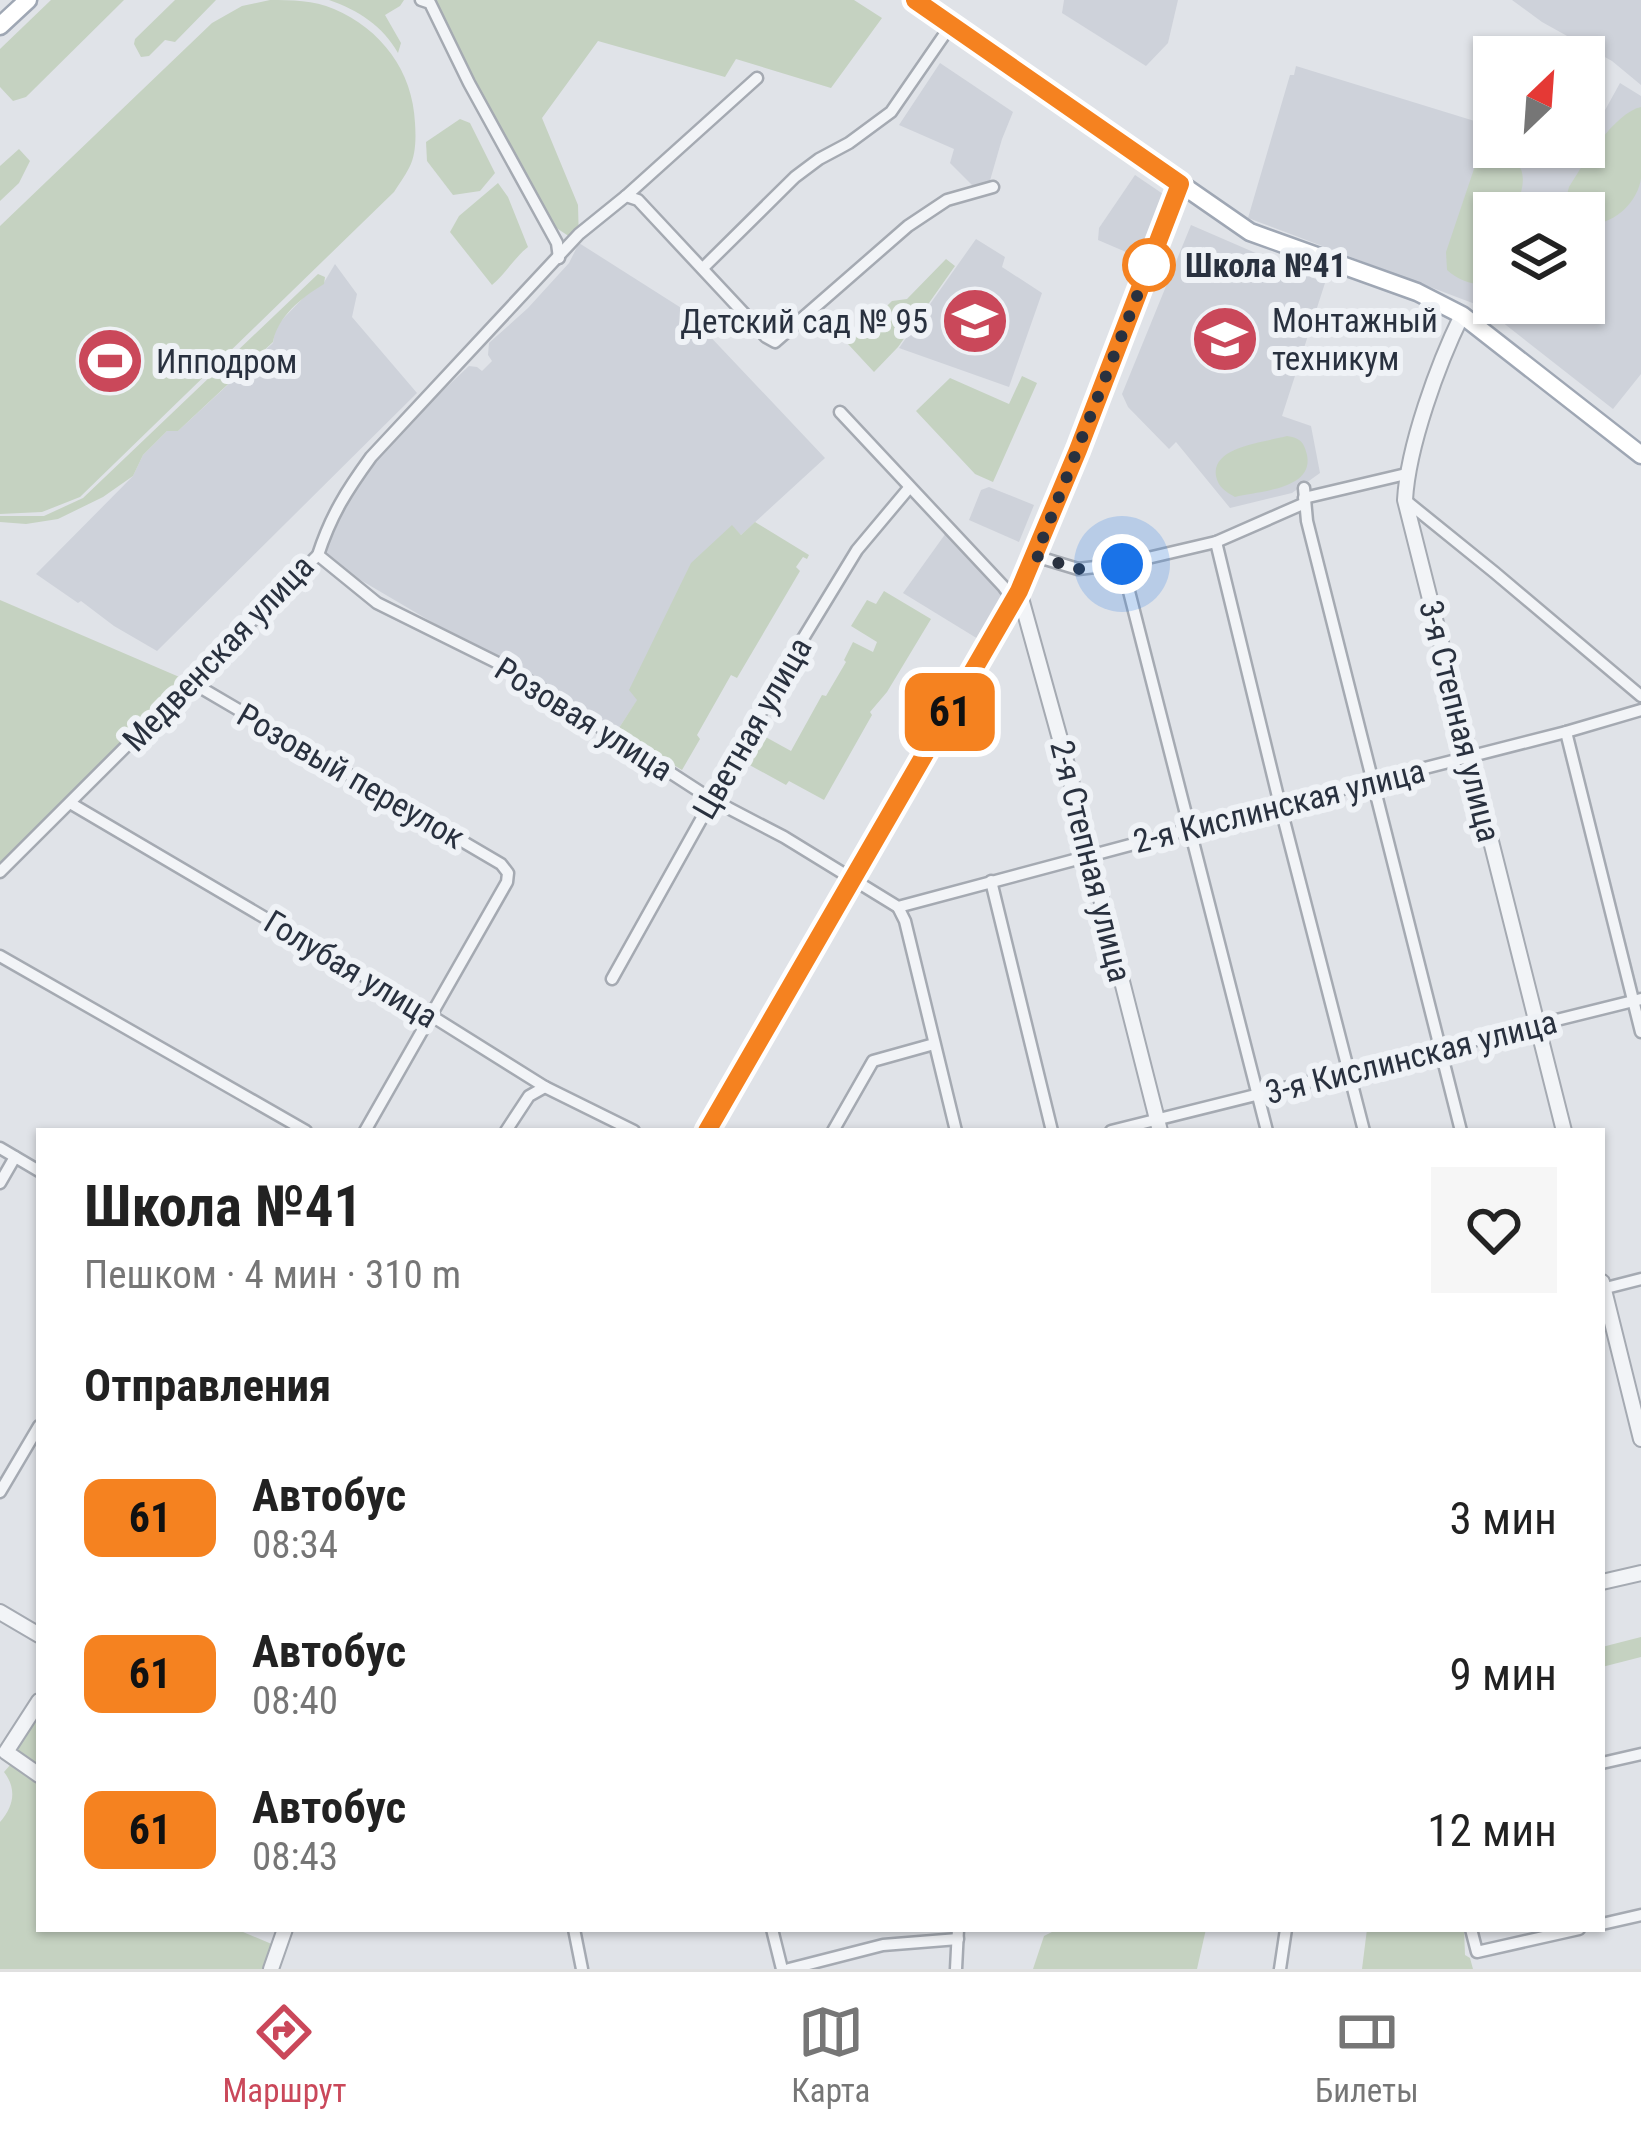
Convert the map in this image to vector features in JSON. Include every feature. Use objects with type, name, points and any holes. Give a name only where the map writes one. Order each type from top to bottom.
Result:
[{"type":"main road","points":[[0,26],[28,0]]},
{"type":"main road","points":[[915,0],[1250,232],[1417,292],[1462,315],[1641,455]]},
{"type":"street","points":[[421,0],[430,3],[557,243],[559,258]]},
{"type":"street","points":[[703,268],[795,177],[891,112],[952,25]]},
{"type":"street","name":"Медвенская улица","points":[[0,872],[318,555],[329,520],[371,457],[579,234],[757,79]]},
{"type":"street","points":[[709,1128],[1017,596],[1180,184]]},
{"type":"street","points":[[626,196],[638,200],[775,342],[908,226],[947,200],[993,187]]},
{"type":"street","name":"3-я Степная улица","points":[[1462,315],[1406,474],[1405,500],[1563,1128]]},
{"type":"street","points":[[840,412],[1017,596]]},
{"type":"street","points":[[1036,556],[1078,569],[1122,564],[1216,542],[1304,496],[1406,474]]},
{"type":"street","name":"Цветная улица","points":[[612,980],[793,655],[857,550],[909,488]]},
{"type":"street","points":[[1304,496],[1460,1128]]},
{"type":"street","points":[[1405,500],[1641,696]]},
{"type":"street","points":[[1216,542],[1363,1128]]},
{"type":"street","name":"Розовая улица","points":[[318,555],[377,602],[512,670],[711,799],[853,880]]},
{"type":"street","points":[[1122,564],[1266,1128]]},
{"type":"street","name":"2-я Степная улица","points":[[1017,596],[1090,854],[1158,1125]]},
{"type":"street","name":"Розовый переулок","points":[[191,682],[501,864],[508,873],[430,1015]]},
{"type":"street","name":"2-я Кислинская улица","points":[[898,907],[1641,710]]},
{"type":"street","points":[[1567,732],[1637,1000],[1641,1032]]},
{"type":"street","name":"Голубая улица","points":[[70,803],[545,1088],[628,1128]]},
{"type":"street","points":[[853,880],[898,907],[904,921],[955,1128]]},
{"type":"street","points":[[991,881],[1051,1128]]},
{"type":"street","points":[[0,956],[301,1128]]},
{"type":"street","name":"3-я Кислинская улица","points":[[1158,1125],[1258,1095],[1637,1000]]},
{"type":"street","points":[[367,1128],[430,1015]]},
{"type":"street","points":[[835,1128],[873,1061],[934,1044]]},
{"type":"street","points":[[508,1128],[529,1096],[545,1088]]},
{"type":"street","points":[[0,1148],[36,1169]]},
{"type":"street","points":[[0,1183],[15,1156]]},
{"type":"street","points":[[1605,1285],[1641,1279]]},
{"type":"street","points":[[1605,1298],[1641,1439]]},
{"type":"street","points":[[0,1492],[36,1431]]},
{"type":"street","points":[[1605,1581],[1641,1573]]},
{"type":"street","points":[[0,1612],[36,1633]]},
{"type":"street","points":[[36,1706],[3,1755],[36,1773]]},
{"type":"street","points":[[1605,1762],[1641,1754]]},
{"type":"street","points":[[1605,1923],[1641,1915]]},
{"type":"street","points":[[276,1968],[284,1932]]},
{"type":"street","points":[[575,1932],[582,1969]]},
{"type":"street","points":[[773,1932],[785,1969],[883,1945],[958,1934],[956,1969]]},
{"type":"street","points":[[1280,1969],[1286,1932]]},
{"type":"street","points":[[1473,1932],[1477,1952],[1566,1932]]},
{"type":"shaded area","points":[[1064,0],[1178,0],[1168,43],[1146,66],[1062,13]]},
{"type":"shaded area","points":[[1512,0],[1641,0],[1641,85],[1605,57],[1605,36],[1567,36]]},
{"type":"shaded area","points":[[940,63],[1013,112],[989,184],[972,185],[950,163],[954,149],[899,125]]},
{"type":"shaded area","name":"Школа №41","points":[[1296,66],[1473,121],[1473,168],[1605,168],[1605,110],[1620,83],[1641,96],[1641,374],[1613,409],[1505,324],[1605,324],[1605,192],[1473,192],[1473,303],[1248,218]]},
{"type":"shaded area","points":[[1135,175],[1169,202],[1147,261],[1098,240],[1099,228]]},
{"type":"shaded area","name":"Монтажный техникум","points":[[1191,225],[1325,283],[1282,416],[1311,426],[1320,473],[1292,493],[1230,508],[1176,442],[1169,449],[1128,407],[1122,394]]},
{"type":"shaded area","name":"Детский сад № 95","points":[[976,239],[1005,257],[1002,267],[1042,293],[1009,387],[899,348]]},
{"type":"shaded area","points":[[579,243],[686,311],[825,458],[741,535],[732,526],[617,731],[318,555],[371,465],[469,366],[482,371],[492,361],[489,343],[569,263]]},
{"type":"shaded area","points":[[335,264],[357,294],[352,317],[417,393],[157,651],[36,574],[133,476],[143,455],[167,431],[178,431],[273,343],[276,326],[323,284]]},
{"type":"shaded area","points":[[989,487],[1034,505],[1019,542],[969,520],[981,490]]},
{"type":"shaded area","points":[[946,533],[1006,601],[983,642],[903,593]]},
{"type":"green space","points":[[51,0],[124,0],[26,97],[13,101],[0,87],[0,49]]},
{"type":"green space","points":[[175,0],[216,0],[175,42],[165,40],[149,56],[141,57],[135,39]]},
{"type":"green space","name":"Ипподром","points":[[270,0],[334,9],[380,40],[401,69],[413,104],[415,140],[409,168],[394,192],[80,497],[42,512],[0,514],[0,226],[212,23],[242,6]]},
{"type":"green space","points":[[329,0],[404,0],[385,15],[401,43],[398,53],[369,20]]},
{"type":"green space","points":[[432,0],[854,0],[882,18],[831,88],[736,59],[725,77],[598,41],[542,118],[578,205],[579,243],[549,223],[472,87]]},
{"type":"green space","points":[[1641,107],[1639,187],[1622,212],[1605,222],[1605,192],[1568,192],[1569,187],[1581,168],[1605,168],[1605,135]]},
{"type":"green space","points":[[460,119],[470,123],[495,173],[480,191],[453,195],[427,161],[426,142]]},
{"type":"green space","points":[[19,149],[30,161],[19,183],[0,201],[0,166]]},
{"type":"green space","points":[[1474,168],[1520,168],[1521,192],[1473,192],[1473,282],[1447,270],[1446,252]]},
{"type":"green space","points":[[498,183],[528,247],[492,285],[450,232],[459,216]]},
{"type":"green space","points":[[946,259],[955,266],[898,347],[874,372],[848,344],[892,301],[907,299]]},
{"type":"green space","points":[[318,274],[325,277],[324,284],[292,308],[273,342],[178,431],[167,431],[143,455],[133,476],[58,519],[0,522],[0,516],[44,516],[83,498]]},
{"type":"green space","points":[[1022,376],[1037,383],[993,482],[975,474],[916,411],[950,378],[1009,404]]},
{"type":"green space","points":[[1287,436],[1300,441],[1307,455],[1307,467],[1293,482],[1235,497],[1221,486],[1216,476],[1222,458],[1242,447]]},
{"type":"green space","points":[[755,522],[809,555],[796,567],[800,571],[737,678],[731,675],[682,770],[617,731],[637,700],[629,690],[691,563],[732,525],[741,535]]},
{"type":"green space","points":[[884,591],[931,619],[870,712],[824,800],[744,762],[760,734],[791,751],[846,662],[853,642],[873,652],[877,642],[851,626],[867,600],[876,604]]},
{"type":"green space","points":[[0,600],[191,682],[0,871]]},
{"type":"green space","points":[[1641,1637],[1641,1657],[1605,1666],[1605,1646]]},
{"type":"green space","points":[[36,1714],[36,1769],[19,1756],[18,1742]]},
{"type":"green space","points":[[11,1764],[36,1782],[36,1932],[243,1932],[274,1945],[266,1969],[0,1969],[0,1822],[12,1797],[4,1772]]},
{"type":"green space","points":[[1052,1932],[1205,1932],[1197,1969],[1033,1969],[1044,1936]]},
{"type":"green space","points":[[1367,1932],[1464,1932],[1465,1955],[1473,1969],[1362,1969]]},
{"type":"bus line","name":"61","points":[[709,1128],[1019,591],[1180,184],[915,0]]},
{"type":"place","name":"Школа №41","points":[[1149,265]]},
{"type":"place","name":"Детский сад № 95","points":[[975,321]]},
{"type":"place","name":"Монтажный техникум","points":[[1225,339]]},
{"type":"place","name":"Ипподром","points":[[110,361]]},
{"type":"route","points":[[1122,564],[1078,569],[1036,556],[1153,255],[1149,265]]}]
